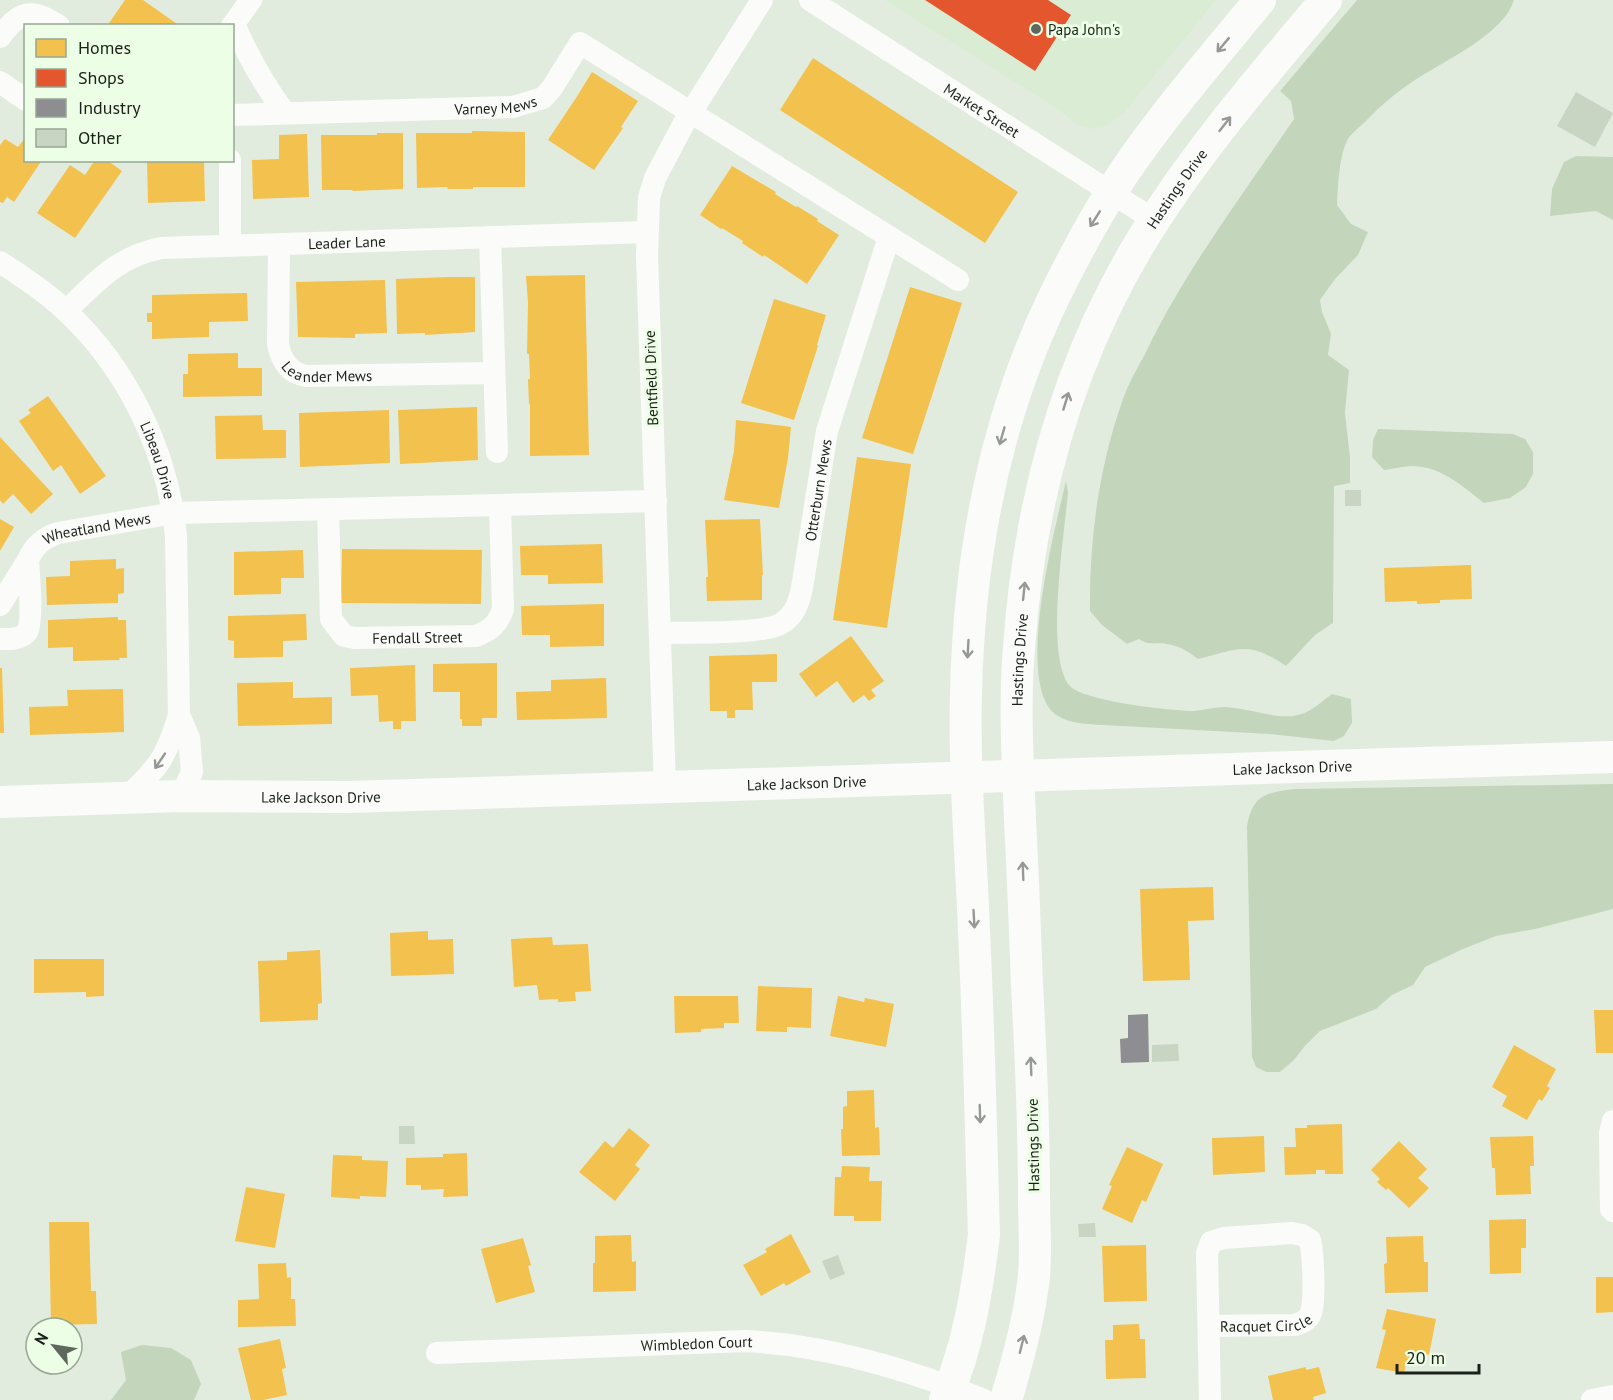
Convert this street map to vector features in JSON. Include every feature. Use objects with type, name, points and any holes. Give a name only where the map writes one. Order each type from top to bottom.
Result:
[{"type":"street","points":[[234,24],[251,0]]},
{"type":"street","name":"Bentfield Drive","points":[[665,787],[646,232],[649,198],[655,178],[690,113],[762,0]]},
{"type":"street","name":"Market Street","points":[[810,0],[1154,220]]},
{"type":"street","points":[[984,1400],[948,1393],[978,1284],[984,1235],[966,694],[971,595],[983,513],[1001,436],[1021,375],[1053,300],[1090,228],[1172,107],[1260,0]]},
{"type":"street","name":"Hastings Drive","points":[[1006,1400],[1023,1342],[1034,1280],[1034,1130],[1018,775],[1017,695],[1018,650],[1026,576],[1045,475],[1069,393],[1101,314],[1154,220],[1180,182],[1281,53],[1326,0]]},
{"type":"street","points":[[0,37],[20,16],[43,15],[55,24]]},
{"type":"street","points":[[234,27],[267,89],[285,113]]},
{"type":"street","name":"Varney Mews","points":[[234,115],[513,107],[529,104],[543,98],[552,88],[580,43],[690,113]]},
{"type":"street","points":[[0,82],[24,99]]},
{"type":"street","points":[[690,113],[958,280]]},
{"type":"street","points":[[230,162],[230,245]]},
{"type":"street","name":"Leader Lane","points":[[66,311],[112,268],[142,252],[161,248],[646,232]]},
{"type":"street","points":[[490,237],[497,452]]},
{"type":"street","name":"Otterburn Mews","points":[[660,633],[755,630],[774,627],[782,624],[795,611],[802,588],[827,431],[889,237]]},
{"type":"street","name":"Leander Mews","points":[[279,244],[279,344],[282,358],[293,371],[306,376],[494,373]]},
{"type":"street","name":"Libeau Drive","points":[[0,262],[66,311],[105,354],[133,398],[161,461],[174,513],[179,715],[171,744],[164,758],[126,798]]},
{"type":"street","points":[[174,513],[656,501]]},
{"type":"street","name":"Fendall Street","points":[[328,510],[331,619],[344,636],[355,638],[476,636],[489,631],[498,622],[503,609],[500,505]]},
{"type":"street","name":"Wheatland Mews","points":[[0,605],[43,539],[57,533],[174,513]]},
{"type":"street","name":"Wheatland Mews","points":[[0,639],[20,637],[27,632],[29,626],[28,560]]},
{"type":"street","name":"Libeau Drive","points":[[179,715],[189,738],[192,772],[181,796]]},
{"type":"street","name":"Lake Jackson Drive","points":[[0,802],[181,796],[349,797],[1613,757]]},
{"type":"street","points":[[1613,1121],[1610,1133],[1611,1209],[1613,1211]]},
{"type":"street","name":"Racquet Circle","points":[[1209,1326],[1294,1325],[1309,1317],[1313,1307],[1310,1240],[1292,1233],[1224,1238],[1211,1242],[1207,1253],[1210,1400]]},
{"type":"street","name":"Wimbledon Court","points":[[437,1353],[733,1341],[782,1343],[819,1348],[881,1364],[948,1393]]},
{"type":"street","points":[[1592,1400],[1613,1396]]},
{"type":"shaded area","points":[[885,0],[1216,0],[1123,114],[1107,126],[1093,129],[1078,125],[1053,106]]},
{"type":"shaded area","points":[[1357,0],[1514,0],[1508,12],[1486,35],[1396,94],[1348,138],[1344,148],[1339,172],[1337,205],[1351,224],[1368,232],[1358,255],[1335,279],[1320,300],[1331,334],[1328,355],[1349,370],[1345,413],[1350,457],[1350,483],[1334,486],[1333,623],[1315,635],[1286,666],[1252,650],[1234,650],[1198,659],[1184,650],[1163,643],[1149,643],[1139,639],[1127,644],[1102,625],[1090,611],[1091,557],[1097,503],[1108,450],[1123,399],[1161,323],[1196,263],[1294,119],[1291,101],[1280,91]]},
{"type":"shaded area","points":[[1576,156],[1613,157],[1613,220],[1596,211],[1550,216],[1552,189],[1564,162]]},
{"type":"shaded area","points":[[1378,429],[1513,434],[1525,439],[1533,452],[1533,474],[1526,487],[1510,498],[1484,503],[1451,478],[1433,470],[1406,466],[1384,470],[1372,457],[1373,440]]},
{"type":"shaded area","points":[[1066,481],[1068,492],[1060,563],[1057,622],[1062,671],[1070,686],[1109,701],[1149,707],[1194,711],[1225,707],[1285,716],[1304,713],[1332,694],[1351,699],[1352,723],[1344,736],[1334,741],[1270,734],[1091,724],[1074,722],[1058,716],[1045,700],[1038,674],[1038,641],[1047,568]]},
{"type":"shaded area","points":[[1613,784],[1613,909],[1535,929],[1496,936],[1463,949],[1425,967],[1413,985],[1392,995],[1376,1009],[1320,1031],[1280,1072],[1266,1072],[1256,1067],[1252,1057],[1247,827],[1253,808],[1262,797],[1296,789]]},
{"type":"shaded area","points":[[142,1345],[171,1348],[191,1360],[201,1384],[194,1400],[111,1400],[126,1380],[121,1352]]},
{"type":"building: Homes","points":[[125,0],[143,0],[177,24],[108,24]]},
{"type":"building: Homes","points":[[813,58],[1018,192],[985,243],[780,110]]},
{"type":"building: Homes","points":[[592,72],[638,101],[621,127],[623,128],[594,170],[548,140]]},
{"type":"building: Homes","points":[[472,131],[525,132],[525,187],[417,188],[416,133],[472,133]]},
{"type":"building: Homes","points":[[377,133],[403,133],[403,189],[322,190],[321,135],[377,135]]},
{"type":"building: Homes","points":[[307,134],[309,197],[253,199],[252,160],[279,159],[279,135]]},
{"type":"building: Homes","points":[[5,139],[18,147],[24,140],[24,162],[41,162],[14,202],[7,197],[3,203],[0,202],[0,145]]},
{"type":"building: Homes","points":[[94,162],[110,162],[122,171],[75,238],[37,213],[70,165],[85,175]]},
{"type":"building: Homes","points":[[147,162],[204,162],[205,201],[148,203]]},
{"type":"building: Homes","points":[[732,166],[818,219],[817,221],[839,235],[807,284],[700,215]]},
{"type":"building: Homes","points":[[585,275],[589,455],[530,456],[526,276]]},
{"type":"building: Homes","points":[[475,277],[475,332],[397,334],[396,279]]},
{"type":"building: Homes","points":[[385,280],[387,333],[355,334],[355,338],[298,337],[296,282]]},
{"type":"building: Homes","points":[[910,287],[962,303],[913,454],[862,438]]},
{"type":"building: Homes","points":[[247,293],[248,321],[209,322],[209,337],[152,339],[152,322],[147,322],[147,313],[152,313],[152,295]]},
{"type":"building: Homes","points":[[774,299],[826,315],[794,420],[741,403]]},
{"type":"building: Homes","points":[[238,353],[238,368],[262,368],[262,396],[183,397],[183,374],[188,374],[188,354]]},
{"type":"building: Homes","points":[[48,396],[106,476],[80,494],[61,465],[53,471],[19,421],[31,413],[28,410]]},
{"type":"building: Homes","points":[[477,407],[478,460],[400,464],[398,410]]},
{"type":"building: Homes","points":[[389,410],[390,463],[300,467],[299,413]]},
{"type":"building: Homes","points":[[262,415],[263,430],[286,430],[286,458],[216,459],[215,416]]},
{"type":"building: Homes","points":[[736,420],[791,427],[779,508],[724,500],[734,451]]},
{"type":"building: Homes","points":[[0,437],[53,494],[31,514],[13,494],[3,504],[0,500]]},
{"type":"building: Homes","points":[[857,457],[911,464],[887,628],[833,620]]},
{"type":"building: Homes","points":[[0,519],[14,527],[0,551]]},
{"type":"building: Homes","points":[[760,519],[762,600],[707,601],[705,520]]},
{"type":"building: Homes","points":[[602,544],[603,583],[548,584],[548,575],[521,575],[520,546]]},
{"type":"building: Homes","points":[[342,549],[482,550],[481,604],[341,603]]},
{"type":"building: Homes","points":[[303,550],[304,578],[281,578],[281,594],[234,595],[234,552]]},
{"type":"building: Homes","points":[[116,559],[116,569],[124,568],[124,593],[118,594],[118,603],[47,605],[46,577],[70,576],[70,561]]},
{"type":"building: Homes","points":[[1471,565],[1472,599],[1440,600],[1440,603],[1417,604],[1417,601],[1385,602],[1384,568]]},
{"type":"building: Homes","points":[[604,604],[604,646],[550,647],[550,635],[522,635],[521,606]]},
{"type":"building: Homes","points":[[306,614],[307,640],[283,641],[283,657],[234,658],[234,641],[228,640],[228,616]]},
{"type":"building: Homes","points":[[118,617],[118,620],[126,620],[127,658],[73,661],[73,647],[48,648],[48,620]]},
{"type":"building: Homes","points":[[851,636],[884,681],[871,690],[876,696],[869,701],[864,695],[853,703],[837,681],[816,697],[799,674]]},
{"type":"building: Homes","points":[[777,654],[777,682],[752,682],[753,710],[735,710],[735,718],[727,718],[727,711],[710,711],[709,656]]},
{"type":"building: Homes","points":[[497,663],[497,718],[482,718],[482,726],[462,726],[460,692],[433,692],[433,664]]},
{"type":"building: Homes","points":[[415,665],[416,721],[401,721],[401,729],[393,729],[393,721],[379,722],[378,695],[351,696],[350,668]]},
{"type":"building: Homes","points":[[0,668],[2,668],[4,733],[0,733]]},
{"type":"building: Homes","points":[[606,678],[607,718],[517,720],[516,692],[551,691],[551,680]]},
{"type":"building: Homes","points":[[293,682],[293,698],[332,697],[332,724],[238,726],[237,683]]},
{"type":"building: Homes","points":[[123,689],[124,732],[30,735],[29,707],[68,706],[67,690]]},
{"type":"building: Homes","points":[[1213,887],[1214,920],[1188,921],[1190,980],[1143,981],[1140,889]]},
{"type":"building: Homes","points":[[428,931],[428,940],[453,939],[454,974],[391,976],[390,933]]},
{"type":"building: Homes","points":[[552,937],[553,945],[588,944],[591,991],[575,992],[576,1001],[539,1000],[537,985],[514,987],[511,939]]},
{"type":"building: Homes","points":[[320,950],[322,1003],[318,1004],[318,1020],[260,1022],[258,961],[287,960],[287,952]]},
{"type":"building: Homes","points":[[34,959],[104,959],[104,996],[86,997],[86,992],[34,993]]},
{"type":"building: Homes","points":[[758,986],[812,988],[811,1028],[787,1027],[787,1032],[756,1031]]},
{"type":"building: Homes","points":[[674,996],[738,996],[739,1023],[724,1023],[724,1028],[701,1029],[701,1032],[675,1033]]},
{"type":"building: Homes","points":[[838,996],[864,1002],[865,998],[894,1004],[886,1047],[830,1036]]},
{"type":"building: Homes","points":[[1594,1010],[1613,1010],[1613,1053],[1596,1053]]},
{"type":"building: Homes","points":[[1514,1045],[1556,1069],[1547,1086],[1550,1088],[1542,1101],[1539,1099],[1527,1120],[1502,1106],[1507,1096],[1492,1087]]},
{"type":"building: Homes","points":[[874,1090],[875,1128],[879,1127],[880,1155],[842,1156],[841,1129],[843,1129],[843,1107],[847,1106],[847,1091]]},
{"type":"building: Homes","points":[[1342,1124],[1343,1174],[1325,1174],[1325,1170],[1316,1170],[1316,1174],[1285,1175],[1284,1147],[1296,1147],[1295,1128],[1307,1128],[1307,1125]]},
{"type":"building: Homes","points":[[629,1128],[650,1145],[635,1165],[640,1169],[615,1201],[579,1172],[605,1141],[613,1148]]},
{"type":"building: Homes","points":[[1264,1136],[1265,1172],[1213,1175],[1212,1138]]},
{"type":"building: Homes","points":[[1533,1136],[1534,1166],[1530,1166],[1531,1194],[1496,1195],[1490,1137]]},
{"type":"building: Homes","points":[[1399,1141],[1427,1169],[1418,1178],[1429,1188],[1409,1208],[1388,1188],[1386,1190],[1377,1182],[1380,1179],[1371,1170]]},
{"type":"building: Homes","points":[[1127,1147],[1163,1164],[1146,1202],[1142,1200],[1132,1223],[1102,1209],[1112,1186],[1109,1185]]},
{"type":"building: Homes","points":[[467,1153],[468,1196],[443,1197],[444,1189],[421,1190],[421,1185],[406,1185],[406,1158],[443,1157],[443,1154]]},
{"type":"building: Homes","points":[[333,1155],[362,1156],[362,1160],[388,1161],[386,1197],[360,1196],[360,1199],[331,1197]]},
{"type":"building: Homes","points":[[842,1166],[870,1167],[869,1181],[882,1181],[881,1221],[854,1221],[854,1216],[834,1216],[835,1177],[841,1177]]},
{"type":"building: Homes","points":[[246,1187],[285,1194],[275,1248],[235,1241]]},
{"type":"building: Homes","points":[[1526,1219],[1526,1248],[1521,1248],[1521,1273],[1490,1274],[1489,1220]]},
{"type":"building: Homes","points":[[49,1222],[89,1222],[91,1291],[96,1291],[97,1324],[84,1324],[84,1316],[51,1316]]},
{"type":"building: Homes","points":[[791,1234],[811,1272],[786,1286],[784,1283],[761,1296],[743,1265],[767,1252],[765,1249]]},
{"type":"building: Homes","points":[[631,1235],[632,1262],[636,1261],[636,1291],[593,1292],[595,1236]]},
{"type":"building: Homes","points":[[1423,1236],[1424,1262],[1428,1262],[1428,1292],[1385,1293],[1386,1237]]},
{"type":"building: Homes","points":[[523,1238],[531,1265],[528,1266],[535,1292],[496,1303],[481,1249]]},
{"type":"building: Homes","points":[[1146,1245],[1147,1301],[1104,1302],[1102,1246]]},
{"type":"building: Homes","points":[[286,1263],[287,1278],[291,1277],[291,1299],[295,1299],[296,1326],[238,1327],[238,1300],[259,1299],[258,1264]]},
{"type":"building: Homes","points":[[1596,1277],[1613,1277],[1613,1312],[1596,1313]]},
{"type":"building: Homes","points":[[1387,1309],[1436,1319],[1429,1355],[1420,1353],[1418,1363],[1407,1361],[1404,1373],[1376,1368],[1386,1330],[1382,1329]]},
{"type":"building: Homes","points":[[1139,1324],[1140,1339],[1145,1339],[1146,1378],[1106,1379],[1105,1340],[1113,1340],[1113,1325]]},
{"type":"building: Homes","points":[[280,1339],[286,1368],[282,1369],[287,1395],[251,1400],[238,1348]]},
{"type":"building: Homes","points":[[1306,1367],[1306,1370],[1319,1367],[1326,1393],[1313,1397],[1314,1400],[1273,1400],[1268,1376]]},
{"type":"building: Shops","points":[[925,0],[1048,0],[1071,15],[1035,71]]},
{"type":"building: Industry","points":[[1148,1014],[1149,1062],[1121,1063],[1120,1039],[1128,1038],[1128,1015]]},
{"type":"building: Other","points":[[1576,92],[1613,113],[1595,147],[1557,126]]},
{"type":"building: Other","points":[[1345,490],[1361,490],[1361,506],[1345,506]]},
{"type":"building: Other","points":[[1178,1044],[1179,1061],[1152,1062],[1152,1045]]},
{"type":"building: Other","points":[[399,1126],[414,1126],[415,1144],[399,1144]]},
{"type":"building: Other","points":[[1095,1223],[1096,1237],[1079,1237],[1078,1224]]},
{"type":"building: Other","points":[[838,1255],[845,1274],[830,1280],[822,1261]]},
{"type":"place","name":"Papa John's","points":[[1036,29]]}]
